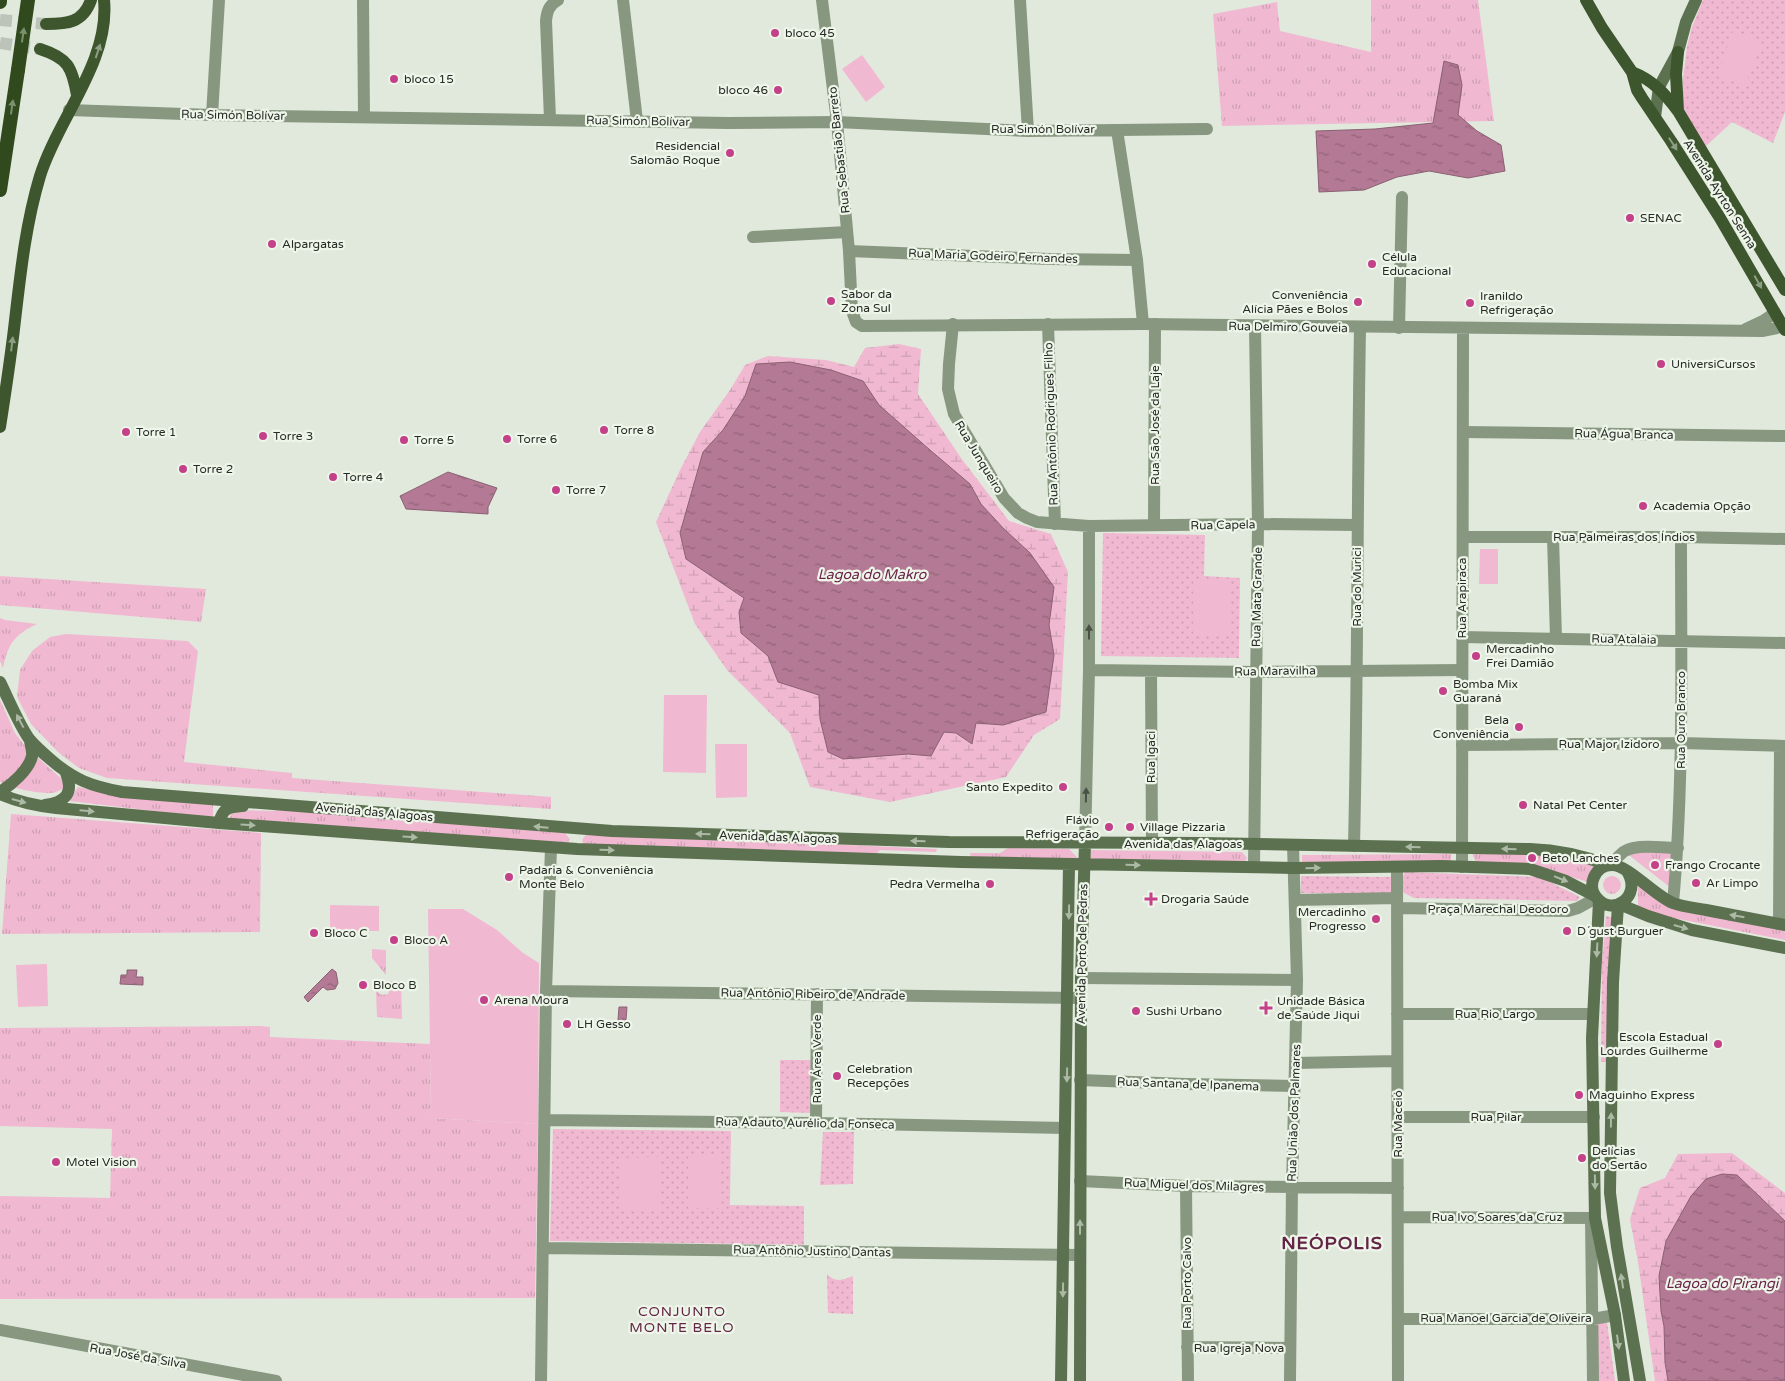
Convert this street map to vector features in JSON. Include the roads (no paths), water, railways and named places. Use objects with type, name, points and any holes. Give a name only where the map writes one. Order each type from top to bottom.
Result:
[{"type":"highway","points":[[0,190],[28,0]]},
{"type":"main road","points":[[46,24],[67,24],[88,8],[91,0]]},
{"type":"main road","points":[[0,427],[28,227],[41,175],[69,110],[94,63],[104,26],[104,0]]},
{"type":"main road","name":"Avenida Ayrton Senna","points":[[1586,0],[1633,77],[1642,98],[1720,218],[1774,313],[1784,327]]},
{"type":"main road","points":[[1678,111],[1676,74],[1678,52],[1686,22],[1696,0]]},
{"type":"main road","points":[[40,49],[54,53],[66,63],[73,72],[77,95]]},
{"type":"main road","points":[[1655,117],[1659,87],[1678,52]]},
{"type":"main road","name":"Avenida Ayrton Senna","points":[[1633,77],[1643,76],[1659,87],[1678,111],[1785,290]]},
{"type":"main road","name":"Avenida das Alagoas","points":[[0,682],[30,740],[66,773],[87,784],[122,792],[578,830],[950,842],[1254,844],[1530,849],[1565,852],[1611,865]]},
{"type":"main road","points":[[0,793],[13,784],[32,756],[30,740]]},
{"type":"main road","points":[[38,806],[51,804],[66,797],[70,788],[66,773]]},
{"type":"main road","name":"Avenida das Alagoas","points":[[0,793],[11,799],[38,806],[219,823],[551,848],[961,862],[1294,868],[1462,867],[1530,869],[1566,881],[1597,898]]},
{"type":"main road","points":[[219,823],[221,814],[227,808],[278,804]]},
{"type":"main road","points":[[576,849],[578,830]]},
{"type":"main road","points":[[882,859],[896,854],[943,855],[948,851],[950,842]]},
{"type":"main road","points":[[961,862],[964,851],[968,849],[994,849],[1004,843]]},
{"type":"main road","name":"Avenida Porto de Pedras","points":[[1080,1381],[1080,1080],[1085,844]]},
{"type":"main road","name":"Avenida Porto de Pedras","points":[[1061,1381],[1070,864]]},
{"type":"main road","points":[[1627,871],[1633,886],[1625,901],[1619,904],[1608,905],[1597,898],[1592,890],[1594,877],[1597,872],[1611,865],[1623,868],[1673,904],[1782,924]]},
{"type":"main road","points":[[1597,898],[1593,1014],[1593,1218],[1615,1315],[1624,1381]]},
{"type":"main road","points":[[1619,904],[1648,916],[1692,930],[1785,948]]},
{"type":"main road","points":[[1619,904],[1613,982],[1610,1193],[1616,1246],[1640,1381]]},
{"type":"main road","points":[[1593,1065],[1612,1066]]},
{"type":"street","points":[[212,115],[219,0]]},
{"type":"street","points":[[362,0],[364,117]]},
{"type":"street","points":[[550,119],[546,21],[547,11],[552,3],[558,0]]},
{"type":"street","points":[[623,0],[637,121]]},
{"type":"street","name":"Rua Sebastião Barreto","points":[[822,0],[837,122],[849,251],[851,300]]},
{"type":"street","points":[[1020,0],[1028,131]]},
{"type":"street","name":"Rua Simón Bolívar","points":[[69,110],[212,115],[550,119],[728,124],[837,122],[1028,131],[1207,129]]},
{"type":"street","name":"Rua São José da Laje","points":[[1116,130],[1149,324],[1154,526]]},
{"type":"street","points":[[1400,328],[1402,197]]},
{"type":"street","points":[[753,237],[847,232]]},
{"type":"street","name":"Rua Maria Godeiro Fernandes","points":[[849,251],[1137,260]]},
{"type":"street","name":"Rua Delmiro Gouveia","points":[[851,300],[853,317],[862,326],[1149,324],[1360,328],[1762,331],[1784,327]]},
{"type":"street","name":"Rua Delmiro Gouveia","points":[[1744,330],[1763,321],[1774,313]]},
{"type":"street","name":"Rua Junqueiro","points":[[954,324],[948,364],[948,389],[954,414],[991,479],[1011,506],[1027,518],[1037,522],[1089,526]]},
{"type":"street","name":"Rua Antônio Rodrigues Filho","points":[[1048,324],[1055,524]]},
{"type":"street","name":"Rua Mata Grande","points":[[1254,867],[1258,524],[1256,326]]},
{"type":"street","name":"Rua do Murici","points":[[1354,846],[1358,670],[1357,525],[1360,328]]},
{"type":"street","name":"Rua Arapiraca","points":[[1462,867],[1463,329]]},
{"type":"street","name":"Rua Água Branca","points":[[1463,432],[1785,436]]},
{"type":"street","name":"Rua Capela","points":[[1089,526],[1357,525]]},
{"type":"street","name":"Avenida Porto de Pedras","points":[[1085,844],[1089,670],[1089,526]]},
{"type":"street","name":"Rua Palmeiras dos Índios","points":[[1463,536],[1785,539]]},
{"type":"street","points":[[1553,537],[1556,638]]},
{"type":"street","name":"Rua Ouro Branco","points":[[1673,904],[1678,848],[1681,743],[1681,537]]},
{"type":"street","name":"Rua Atalaia","points":[[1462,637],[1785,643]]},
{"type":"street","name":"Rua Maravilha","points":[[1089,670],[1256,672],[1462,670]]},
{"type":"street","name":"Rua Igaci","points":[[1151,672],[1152,843]]},
{"type":"street","name":"Rua Major Izidoro","points":[[1462,745],[1681,743],[1783,746]]},
{"type":"street","points":[[1782,924],[1783,746]]},
{"type":"street","name":"Rua União dos Palmares","points":[[1290,1381],[1297,980],[1293,846]]},
{"type":"street","points":[[1611,865],[1627,849],[1642,847],[1678,848]]},
{"type":"street","points":[[541,1381],[546,991],[551,848]]},
{"type":"street","name":"Rua Maceió","points":[[1397,867],[1398,1381]]},
{"type":"street","name":"Praça Marechal Deodoro","points":[[1397,903],[1568,911],[1597,898]]},
{"type":"street","points":[[1296,900],[1397,903]]},
{"type":"street","points":[[1081,978],[1297,980]]},
{"type":"street","name":"Rua Antônio Ribeiro de Andrade","points":[[546,991],[1081,998]]},
{"type":"street","name":"Rua Área Verde","points":[[816,1123],[817,994]]},
{"type":"street","name":"Rua Rio Largo","points":[[1398,1014],[1593,1014]]},
{"type":"street","points":[[1295,1063],[1398,1061]]},
{"type":"street","name":"Rua Santana de Ipanema","points":[[1080,1080],[1295,1086]]},
{"type":"street","name":"Rua Pilar","points":[[1398,1117],[1594,1117]]},
{"type":"street","name":"Rua Adauto Aurélio da Fonseca","points":[[545,1120],[1065,1128]]},
{"type":"street","name":"Rua Miguel dos Milagres","points":[[1080,1181],[1186,1186],[1398,1188]]},
{"type":"street","name":"Rua Porto Calvo","points":[[1186,1186],[1188,1381]]},
{"type":"street","name":"Rua Ivo Soares da Cruz","points":[[1398,1217],[1593,1218]]},
{"type":"street","points":[[1593,1218],[1593,1381]]},
{"type":"street","name":"Rua Antônio Justino Dantas","points":[[544,1248],[1080,1255]]},
{"type":"street","name":"Rua Manoel Garcia de Oliveira","points":[[1398,1319],[1593,1319],[1615,1315]]},
{"type":"street","name":"Rua José da Silva","points":[[0,1330],[276,1381]]},
{"type":"street","name":"Rua Igreja Nova","points":[[1187,1347],[1290,1348]]},
{"type":"water","points":[[1444,61],[1458,65],[1462,85],[1458,115],[1477,131],[1501,145],[1505,171],[1468,178],[1429,171],[1397,177],[1364,190],[1319,192],[1316,131],[1375,129],[1433,123]]},
{"type":"water","name":"Lagoa do Makro","points":[[790,362],[831,370],[863,381],[879,405],[970,484],[981,504],[1030,553],[1054,587],[1049,625],[1054,655],[1046,712],[1003,725],[976,723],[972,744],[956,733],[944,732],[931,756],[908,754],[843,759],[828,752],[820,719],[819,695],[778,682],[768,656],[741,633],[739,612],[744,598],[686,559],[680,533],[703,452],[723,430],[745,396],[756,364]]},
{"type":"water","points":[[448,472],[497,488],[488,507],[488,514],[406,509],[400,496]]},
{"type":"water","points":[[332,969],[336,972],[338,983],[335,989],[327,990],[323,987],[308,1002],[304,997]]},
{"type":"water","points":[[127,970],[137,970],[136,977],[143,977],[143,985],[120,984],[121,975],[127,975]]},
{"type":"water","points":[[619,1007],[627,1007],[626,1020],[618,1020]]},
{"type":"water","name":"Lagoa do Pirangi","points":[[1722,1174],[1737,1175],[1785,1221],[1785,1381],[1668,1381],[1659,1276],[1666,1241],[1691,1196],[1706,1179]]},
{"type":"tunnel","points":[[0,20],[46,24]]},
{"type":"tunnel","points":[[0,43],[40,49]]},
{"type":"place","name":"bloco 45","points":[[775,33]]},
{"type":"place","name":"bloco 15","points":[[394,79]]},
{"type":"place","name":"bloco 46","points":[[778,90]]},
{"type":"place","name":"Residencial Salomão Roque","points":[[730,153]]},
{"type":"place","name":"SENAC","points":[[1630,218]]},
{"type":"place","name":"Alpargatas","points":[[272,244]]},
{"type":"place","name":"Célula Educacional","points":[[1372,264]]},
{"type":"place","name":"Sabor da Zona Sul","points":[[831,301]]},
{"type":"place","name":"Conveniência Alícia Pães e Bolos","points":[[1358,302]]},
{"type":"place","name":"Iranildo Refrigeração","points":[[1470,303]]},
{"type":"place","name":"UniversiCursos","points":[[1661,364]]},
{"type":"place","name":"Torre 8","points":[[604,430]]},
{"type":"place","name":"Torre 1","points":[[126,432]]},
{"type":"place","name":"Torre 3","points":[[263,436]]},
{"type":"place","name":"Torre 6","points":[[507,439]]},
{"type":"place","name":"Torre 5","points":[[404,440]]},
{"type":"place","name":"Torre 2","points":[[183,469]]},
{"type":"place","name":"Torre 4","points":[[333,477]]},
{"type":"place","name":"Torre 7","points":[[556,490]]},
{"type":"place","name":"Academia Opção","points":[[1643,506]]},
{"type":"place","name":"Mercadinho Frei Damião","points":[[1476,656]]},
{"type":"place","name":"Bomba Mix Guaraná","points":[[1443,691]]},
{"type":"place","name":"Bela Conveniência","points":[[1519,727]]},
{"type":"place","name":"Santo Expedito","points":[[1063,787]]},
{"type":"place","name":"Natal Pet Center","points":[[1523,805]]},
{"type":"place","name":"Flávio Refrigeração","points":[[1109,827]]},
{"type":"place","name":"Village Pizzaria","points":[[1130,827]]},
{"type":"place","name":"Beto Lanches","points":[[1532,858]]},
{"type":"place","name":"Frango Crocante","points":[[1655,865]]},
{"type":"place","name":"Padaria & Conveniência Monte Belo","points":[[509,877]]},
{"type":"place","name":"Ar Limpo","points":[[1696,883]]},
{"type":"place","name":"Pedra Vermelha","points":[[990,884]]},
{"type":"place","name":"Drogaria Saúde","points":[[1151,899]]},
{"type":"place","name":"Mercadinho Progresso","points":[[1376,919]]},
{"type":"place","name":"D´gust Burguer","points":[[1567,931]]},
{"type":"place","name":"Bloco C","points":[[314,933]]},
{"type":"place","name":"Bloco A","points":[[394,940]]},
{"type":"place","name":"Bloco B","points":[[363,985]]},
{"type":"place","name":"Arena Moura","points":[[484,1000]]},
{"type":"place","name":"Unidade Básica de Saúde Jiqui","points":[[1266,1008]]},
{"type":"place","name":"Sushi Urbano","points":[[1136,1011]]},
{"type":"place","name":"LH Gesso","points":[[567,1024]]},
{"type":"place","name":"Escola Estadual Lourdes Guilherme","points":[[1718,1044]]},
{"type":"place","name":"Celebration Recepções","points":[[837,1076]]},
{"type":"place","name":"Maguinho Express","points":[[1579,1095]]},
{"type":"place","name":"Delícias do Sertão","points":[[1582,1158]]},
{"type":"place","name":"Motel Vision","points":[[56,1162]]},
{"type":"district","name":"NEÓPOLIS","points":[[1332,1243]]},
{"type":"district","name":"CONJUNTO MONTE BELO","points":[[682,1319]]}]
